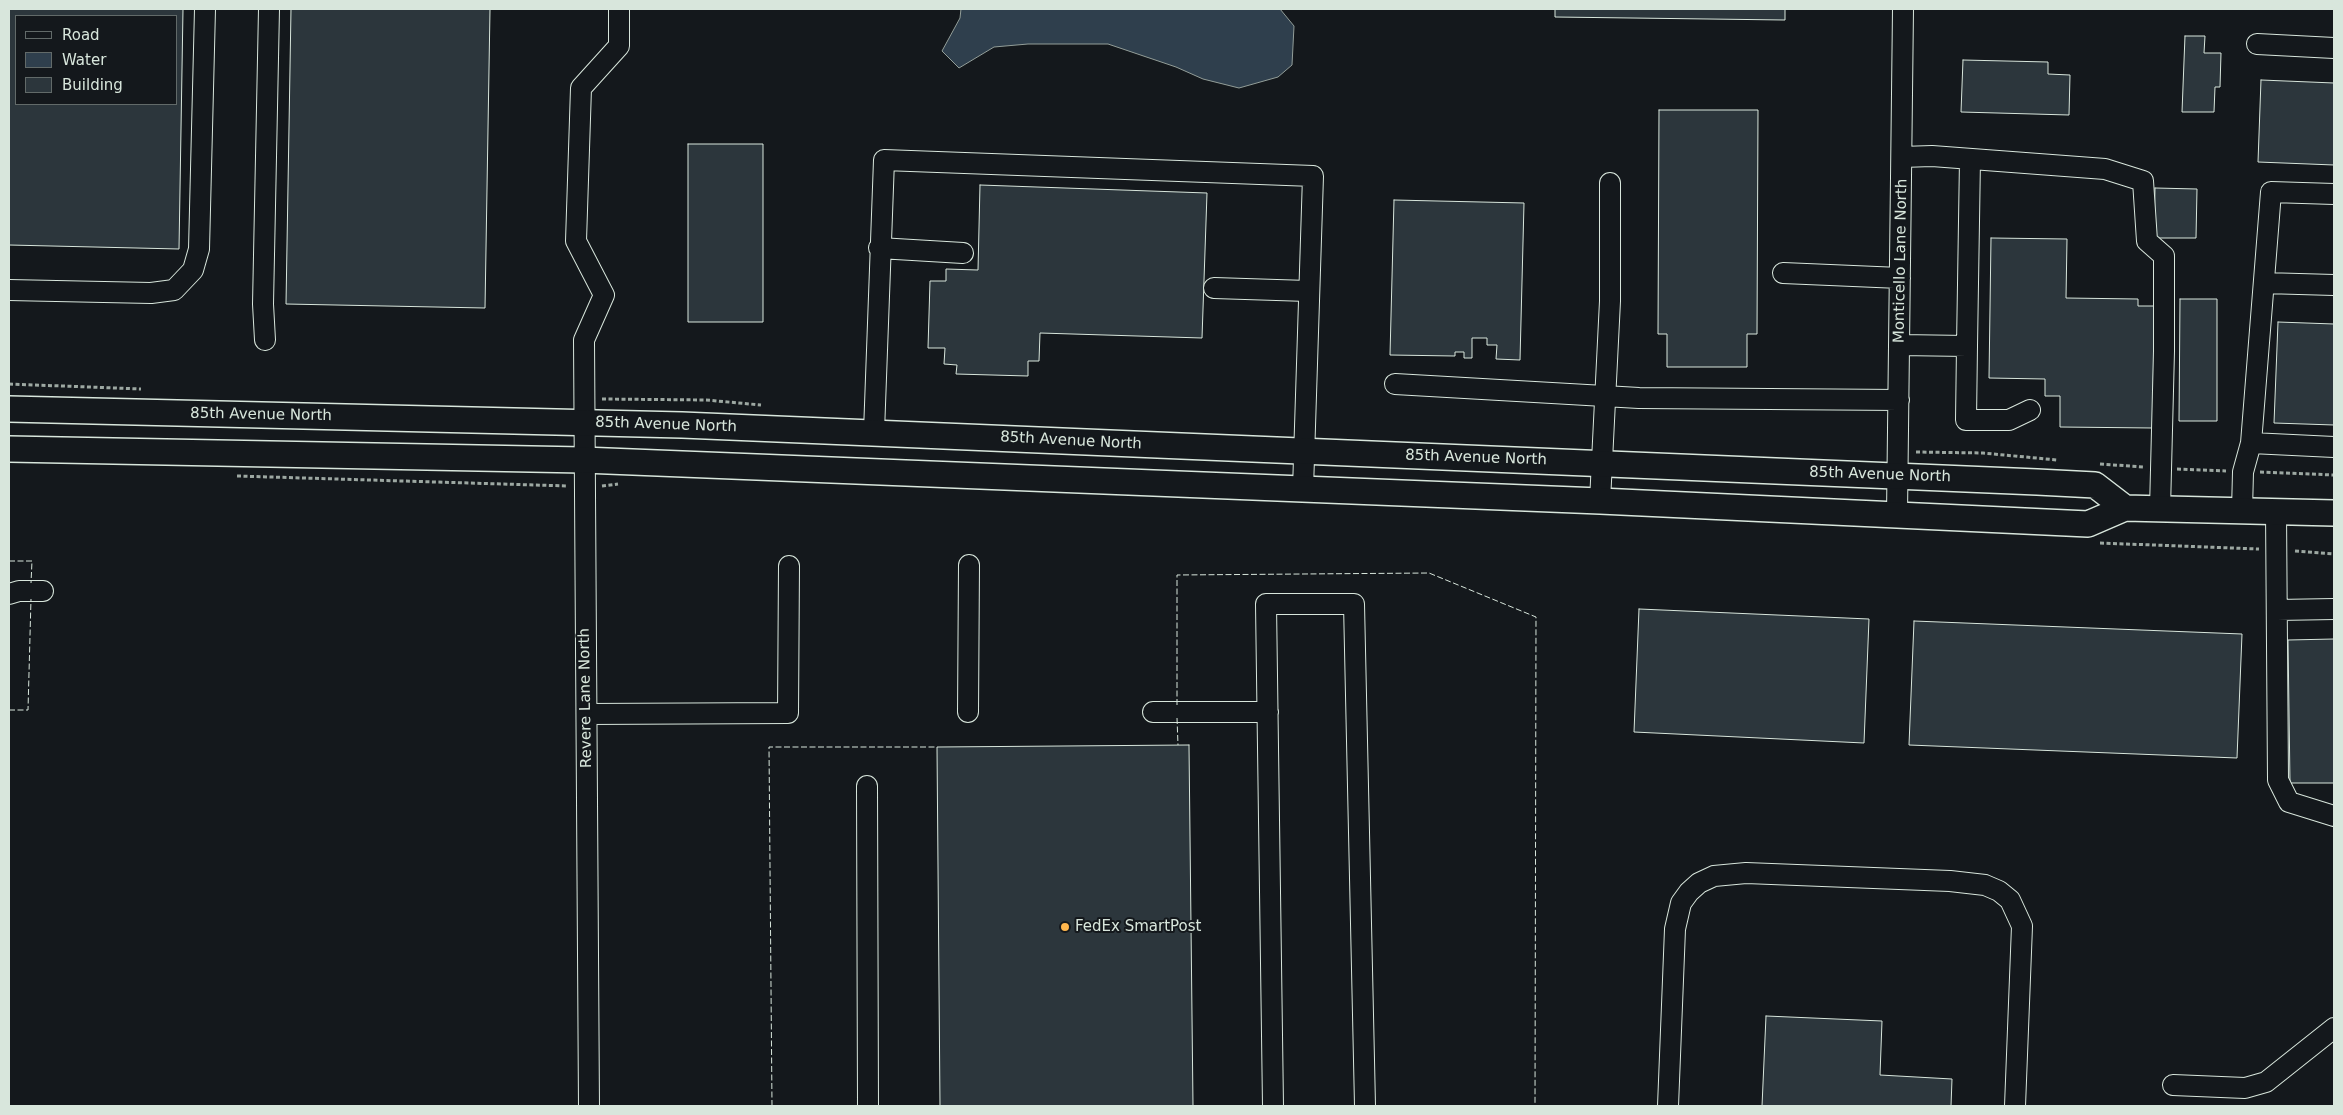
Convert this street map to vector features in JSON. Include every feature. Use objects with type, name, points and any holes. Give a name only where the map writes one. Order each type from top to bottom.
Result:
[{"type":"main road","name":"85th Avenue North","points":[[9,409],[584,422],[874,432],[2095,485],[2125,508]]},
{"type":"main road","points":[[9,449],[583,460],[1600,501],[2088,524],[2125,508],[2334,513]]},
{"type":"street","points":[[9,290],[151,294],[174,290],[193,270],[199,249],[204,9]]},
{"type":"street","points":[[265,340],[263,304],[269,9]]},
{"type":"street","name":"Revere Lane North","points":[[589,1106],[587,714],[583,460],[584,340],[604,295],[576,241],[581,88],[619,46],[619,9]]},
{"type":"street","name":"Monticello Lane North","points":[[1897,514],[1903,9]]},
{"type":"street","points":[[2257,44],[2334,48]]},
{"type":"street","points":[[1902,157],[1970,159],[2106,169],[2143,181],[2147,241],[2164,256],[2164,351],[2160,508]]},
{"type":"street","points":[[1970,159],[1966,420],[2009,420],[2030,410]]},
{"type":"street","points":[[874,432],[879,248],[884,160],[1313,176],[1303,489]]},
{"type":"street","points":[[1600,501],[1610,301],[1610,182]]},
{"type":"street","points":[[2242,510],[2243,472],[2251,443],[2271,192],[2334,194]]},
{"type":"street","points":[[879,248],[963,253]]},
{"type":"street","points":[[1783,272],[1900,278]]},
{"type":"street","points":[[2264,283],[2334,285]]},
{"type":"street","points":[[1214,288],[1308,290]]},
{"type":"street","points":[[1900,345],[1967,346]]},
{"type":"street","points":[[1395,384],[1605,396],[1899,400]]},
{"type":"street","points":[[2251,443],[2334,447]]},
{"type":"street","points":[[2276,511],[2278,780],[2289,802],[2334,816]]},
{"type":"street","points":[[968,712],[969,565]]},
{"type":"street","points":[[587,714],[788,713],[789,566]]},
{"type":"street","points":[[9,594],[43,591]]},
{"type":"street","points":[[1273,1106],[1266,604],[1354,604],[1365,1106]]},
{"type":"street","points":[[2276,610],[2334,610]]},
{"type":"street","points":[[1153,712],[1268,712]]},
{"type":"street","points":[[867,786],[868,1106]]},
{"type":"street","points":[[1668,1106],[1675,929],[1681,903],[1699,883],[1714,876],[1746,873],[1950,881],[1985,885],[1999,891],[2010,900],[2022,926],[2015,1106]]},
{"type":"street","points":[[2173,1085],[2245,1088],[2266,1082],[2334,1028]]},
{"type":"path","points":[[1929,452],[1983,453],[2060,460]]},
{"type":"path","points":[[2096,463],[2161,468],[2334,475]]},
{"type":"path","points":[[2099,543],[2334,554]]},
{"type":"water","points":[[961,9],[1280,9],[1294,26],[1292,65],[1278,77],[1239,88],[1203,79],[1176,67],[1108,44],[1028,44],[994,47],[959,68],[942,51],[960,18]]},
{"type":"building","points":[[9,9],[183,9],[179,249],[9,245]]},
{"type":"building","points":[[291,9],[490,9],[485,308],[286,304]]},
{"type":"building","points":[[1555,9],[1785,9],[1785,20],[1555,17]]},
{"type":"building","points":[[2185,36],[2205,36],[2204,53],[2221,53],[2220,87],[2215,87],[2214,112],[2182,112]]},
{"type":"building","points":[[1963,60],[2048,62],[2048,74],[2070,75],[2069,115],[1961,112]]},
{"type":"building","points":[[2261,80],[2334,83],[2334,165],[2258,162]]},
{"type":"building","points":[[1659,110],[1758,110],[1757,334],[1747,334],[1747,367],[1667,367],[1667,334],[1658,334]]},
{"type":"building","points":[[688,144],[763,144],[763,322],[688,322]]},
{"type":"building","points":[[980,185],[1207,193],[1202,338],[1040,333],[1039,361],[1028,361],[1028,376],[956,374],[957,365],[944,364],[945,348],[928,348],[930,281],[946,281],[946,269],[978,270]]},
{"type":"building","points":[[2155,188],[2197,189],[2196,238],[2154,238]]},
{"type":"building","points":[[1394,200],[1524,203],[1520,360],[1496,359],[1497,345],[1487,345],[1487,338],[1472,338],[1472,358],[1464,358],[1464,352],[1455,352],[1455,356],[1390,355]]},
{"type":"building","points":[[1991,238],[2067,239],[2066,298],[2138,299],[2138,306],[2154,306],[2153,428],[2060,427],[2060,396],[2045,396],[2045,379],[1989,378]]},
{"type":"building","points":[[2180,299],[2217,299],[2217,421],[2179,421]]},
{"type":"building","points":[[2278,322],[2334,324],[2334,425],[2274,423]]},
{"type":"building","points":[[1639,609],[1869,619],[1864,743],[1634,732]]},
{"type":"building","points":[[1914,621],[2242,634],[2237,758],[1909,745]]},
{"type":"building","points":[[2334,639],[2334,783],[2290,783],[2288,640]]},
{"type":"building","name":"FedEx SmartPost","points":[[1189,745],[1193,1106],[940,1106],[937,747]]},
{"type":"building","points":[[1766,1016],[1882,1021],[1880,1075],[1952,1079],[1951,1106],[1762,1106]]},
{"type":"fence","points":[[9,561],[32,561],[31,583]]},
{"type":"fence","points":[[1177,705],[1177,575],[1429,573],[1536,617],[1535,1106]]},
{"type":"fence","points":[[9,710],[28,710],[31,599]]},
{"type":"fence","points":[[1177,718],[1178,745]]},
{"type":"fence","points":[[772,1106],[769,747],[937,747]]},
{"type":"place","name":"FedEx SmartPost","points":[[1065,927]]}]
